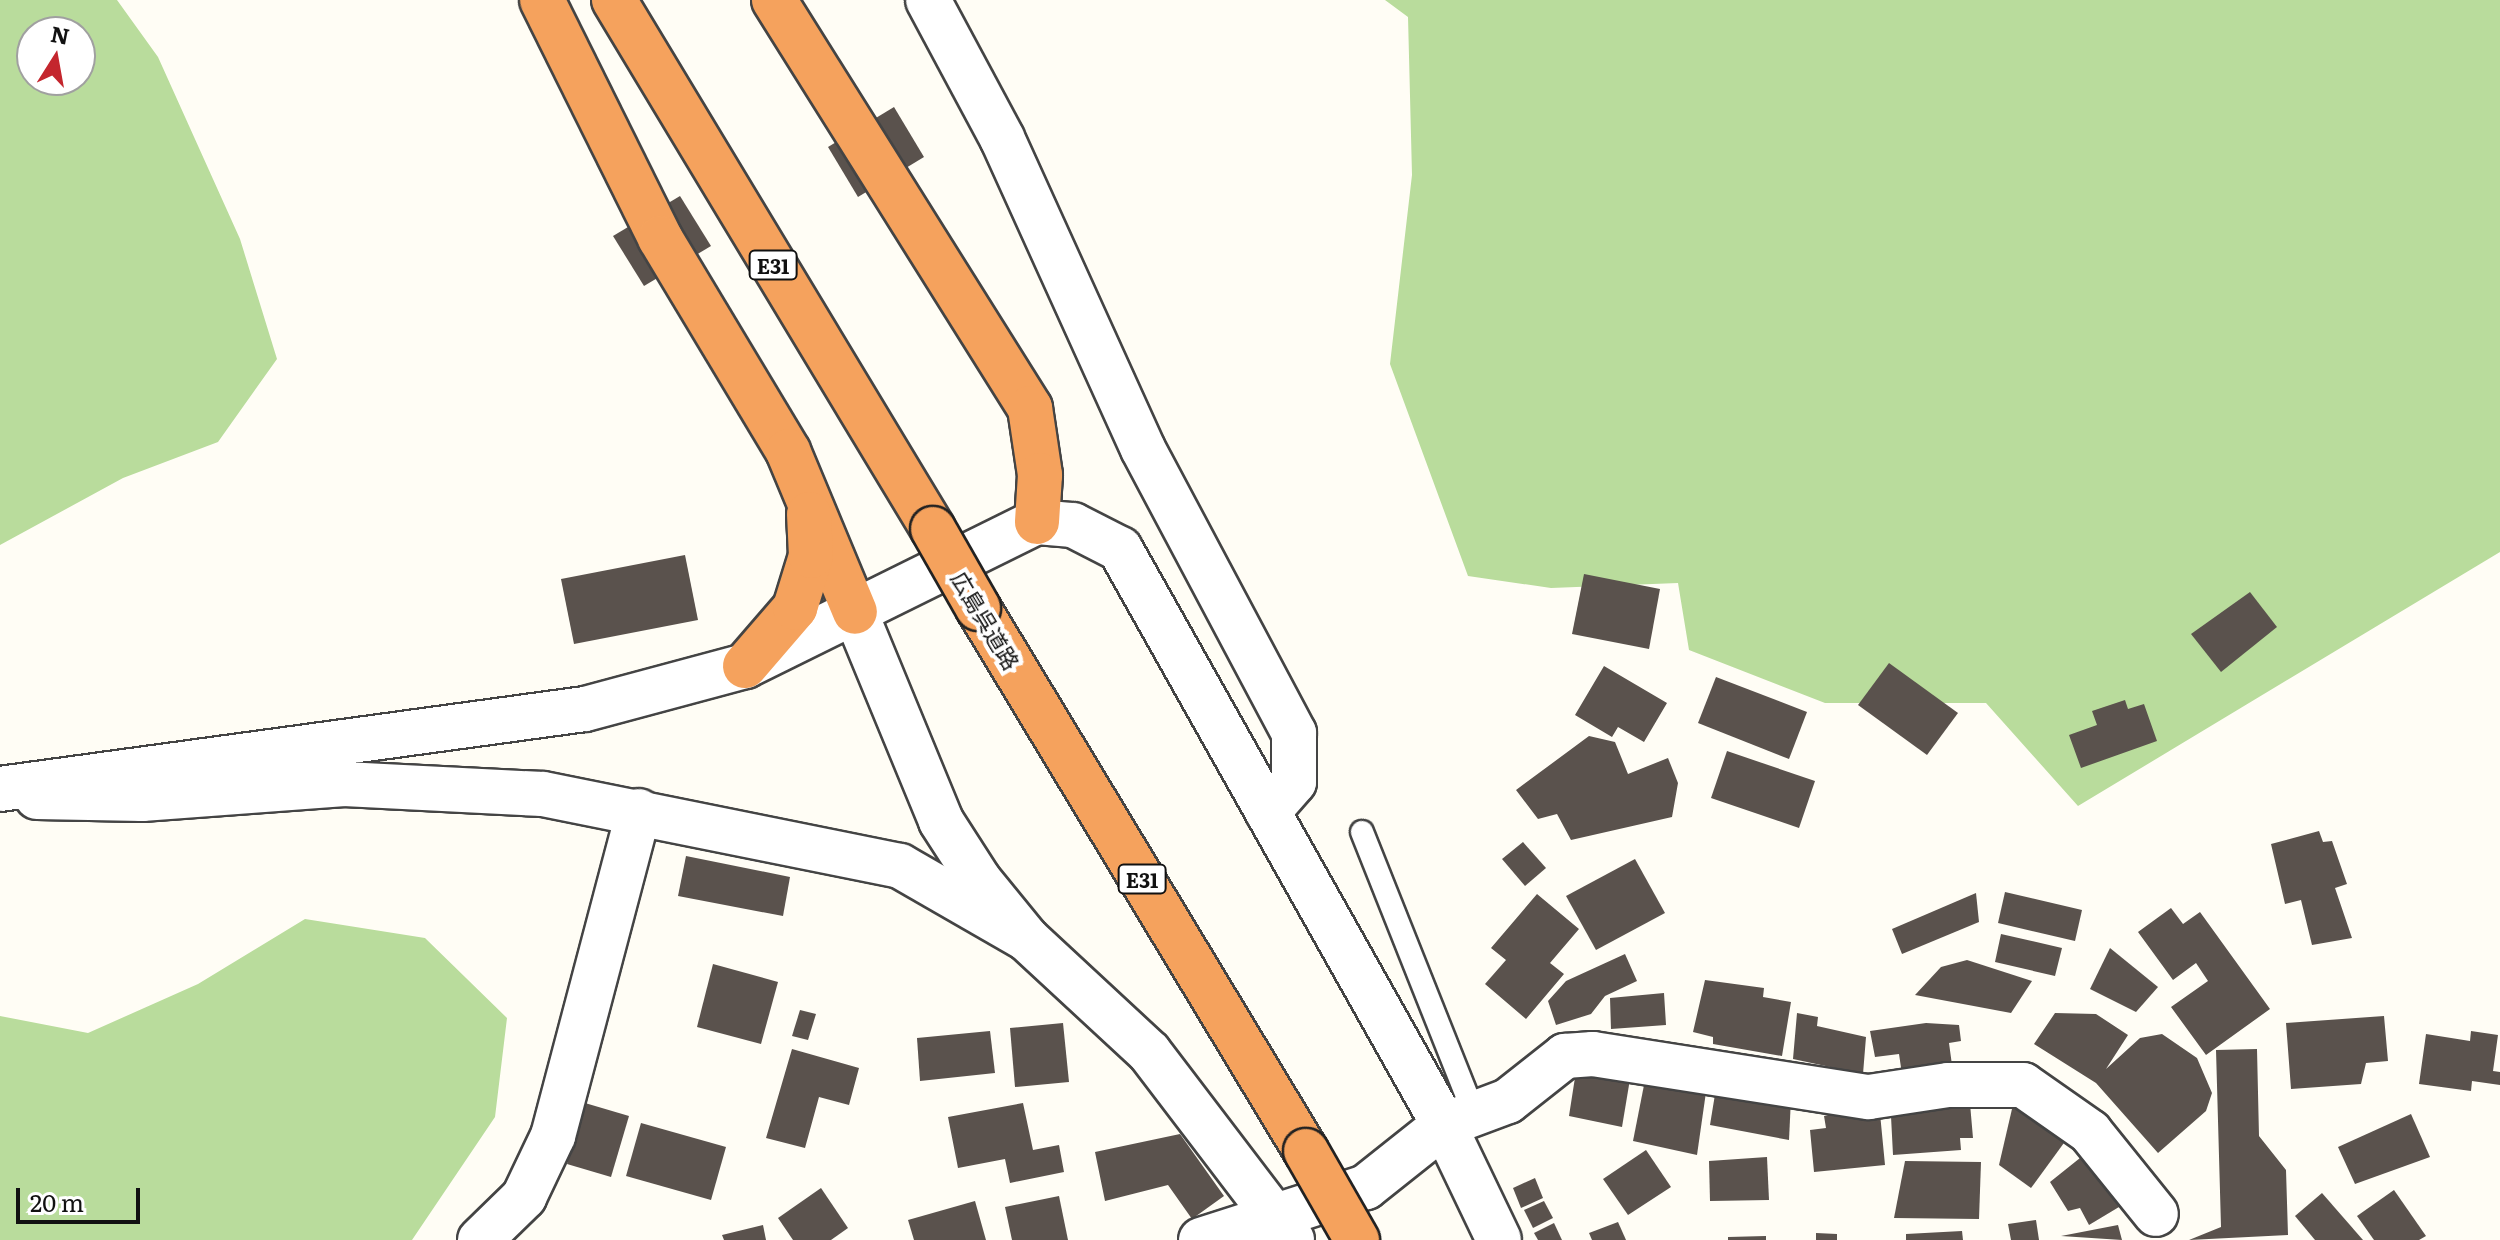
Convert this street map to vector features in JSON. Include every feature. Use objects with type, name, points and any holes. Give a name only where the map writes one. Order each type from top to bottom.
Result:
[{"type":"highway","points":[[542,0],[660,238],[788,451],[855,612]]},
{"type":"highway","name":"広島呉道路","points":[[614,0],[1357,1240]]},
{"type":"highway","points":[[774,0],[1030,408],[1040,475],[1037,522]]},
{"type":"highway","points":[[745,666],[795,608],[811,556],[808,499]]},
{"type":"street","points":[[928,0],[1002,138],[1143,449],[1294,733],[1294,782],[1268,812]]},
{"type":"street","points":[[0,789],[585,709],[745,666],[1037,522],[1073,525],[1120,549],[1268,812],[1458,1117],[1499,1240]]},
{"type":"street","points":[[855,612],[941,821],[1027,939],[1149,1052],[1286,1230]]},
{"type":"street","points":[[0,797],[142,799],[344,784],[543,794],[900,866],[1027,939]]},
{"type":"street","points":[[480,1240],[524,1197],[553,1136],[639,811]]},
{"type":"street","points":[[1201,1240],[1286,1230],[1366,1187],[1458,1117],[1508,1101],[1565,1056],[1593,1054],[1869,1097],[1948,1085],[2023,1085],[2090,1132],[2156,1214]]},
{"type":"lane","points":[[1362,832],[1458,1117]]},
{"type":"green space","points":[[0,0],[117,0],[158,57],[240,239],[277,359],[218,442],[123,478],[0,545]]},
{"type":"green space","points":[[1385,0],[2500,0],[2500,552],[2078,806],[1986,703],[1825,703],[1689,650],[1678,583],[1551,588],[1468,576],[1390,364],[1412,175],[1408,17]]},
{"type":"green space","points":[[305,919],[425,938],[507,1018],[495,1117],[412,1240],[0,1240],[0,1016],[88,1033],[198,984]]},
{"type":"building","points":[[894,107],[924,157],[858,197],[828,147]]},
{"type":"building","points":[[680,196],[711,246],[644,286],[613,236]]},
{"type":"building","points":[[685,555],[698,620],[574,644],[561,579]]},
{"type":"building","points":[[1584,574],[1660,589],[1649,649],[1572,634]]},
{"type":"building","points":[[2250,592],[2277,627],[2221,672],[2191,634]]},
{"type":"building","points":[[1889,663],[1958,713],[1927,755],[1858,705]]},
{"type":"building","points":[[1604,666],[1667,703],[1644,742],[1618,727],[1612,737],[1575,715]]},
{"type":"building","points":[[1716,677],[1807,712],[1789,759],[1698,723]]},
{"type":"building","points":[[2125,700],[2128,709],[2144,704],[2157,741],[2081,768],[2069,735],[2097,725],[2092,711]]},
{"type":"building","points":[[1589,736],[1615,742],[1628,774],[1668,758],[1678,783],[1672,817],[1571,840],[1557,814],[1538,819],[1516,790]]},
{"type":"building","points":[[1727,751],[1815,781],[1799,828],[1711,798]]},
{"type":"building","points":[[2319,831],[2323,842],[2332,841],[2347,884],[2335,888],[2352,938],[2312,945],[2301,900],[2285,904],[2271,844]]},
{"type":"building","points":[[1523,842],[1546,868],[1525,886],[1502,859]]},
{"type":"building","points":[[686,856],[790,877],[783,916],[678,896]]},
{"type":"building","points":[[1635,859],[1665,913],[1596,950],[1566,896]]},
{"type":"building","points":[[2005,892],[2082,910],[2075,941],[1998,923]]},
{"type":"building","points":[[1976,893],[1979,922],[1902,954],[1892,929]]},
{"type":"building","points":[[1537,894],[1579,929],[1550,963],[1564,974],[1526,1019],[1485,984],[1506,960],[1491,948]]},
{"type":"building","points":[[2171,908],[2183,924],[2200,912],[2270,1009],[2206,1055],[2171,1007],[2208,981],[2196,963],[2173,980],[2138,932]]},
{"type":"building","points":[[2001,934],[2062,948],[2055,976],[1995,962]]},
{"type":"building","points":[[2110,948],[2158,987],[2136,1012],[2090,989]]},
{"type":"building","points":[[1625,954],[1637,981],[1605,996],[1591,1014],[1556,1025],[1548,1001],[1566,981]]},
{"type":"building","points":[[1967,960],[2032,981],[2011,1013],[1915,995],[1941,967]]},
{"type":"building","points":[[713,964],[778,982],[761,1044],[697,1027]]},
{"type":"building","points":[[1705,980],[1764,988],[1763,997],[1791,1002],[1782,1056],[1713,1044],[1713,1037],[1693,1032]]},
{"type":"building","points":[[1664,993],[1666,1025],[1611,1029],[1610,998]]},
{"type":"building","points":[[800,1010],[816,1014],[808,1040],[792,1036]]},
{"type":"building","points":[[1797,1013],[1818,1017],[1817,1026],[1866,1037],[1863,1074],[1793,1059]]},
{"type":"building","points":[[2055,1013],[2096,1014],[2128,1035],[2106,1069],[2140,1038],[2162,1034],[2197,1058],[2212,1093],[2206,1111],[2158,1153],[2096,1083],[2034,1044]]},
{"type":"building","points":[[2384,1016],[2388,1061],[2366,1063],[2361,1084],[2291,1089],[2286,1023]]},
{"type":"building","points":[[1063,1023],[1069,1082],[1015,1087],[1010,1028]]},
{"type":"building","points":[[1926,1023],[1959,1025],[1961,1041],[1949,1043],[1952,1065],[1976,1061],[1977,1069],[1903,1081],[1899,1054],[1875,1057],[1870,1031]]},
{"type":"building","points":[[990,1031],[995,1073],[920,1081],[917,1038]]},
{"type":"building","points":[[2471,1031],[2498,1035],[2493,1071],[2500,1072],[2500,1085],[2472,1081],[2471,1091],[2419,1084],[2426,1034],[2470,1041]]},
{"type":"building","points":[[792,1049],[859,1068],[849,1105],[819,1097],[805,1148],[766,1138]]},
{"type":"building","points":[[2257,1049],[2259,1136],[2286,1170],[2288,1235],[2189,1240],[2221,1227],[2216,1050]]},
{"type":"building","points":[[1576,1071],[1630,1079],[1622,1127],[1569,1116]]},
{"type":"building","points":[[1645,1080],[1706,1092],[1697,1155],[1633,1141]]},
{"type":"building","points":[[1717,1082],[1791,1098],[1789,1140],[1710,1125]]},
{"type":"building","points":[[1969,1092],[1973,1138],[1960,1138],[1961,1150],[1893,1155],[1890,1097]]},
{"type":"building","points":[[2015,1096],[2069,1136],[2031,1188],[1999,1165]]},
{"type":"building","points":[[585,1103],[629,1116],[611,1177],[567,1164]]},
{"type":"building","points":[[1023,1103],[1033,1150],[1059,1145],[1064,1172],[1010,1183],[1005,1159],[958,1168],[948,1117]]},
{"type":"building","points":[[1879,1103],[1885,1165],[1814,1172],[1810,1130],[1826,1128],[1824,1116]]},
{"type":"building","points":[[2411,1114],[2430,1157],[2355,1184],[2338,1147]]},
{"type":"building","points":[[641,1123],[726,1147],[711,1200],[626,1176]]},
{"type":"building","points":[[1180,1134],[1224,1196],[1192,1219],[1168,1185],[1105,1201],[1095,1152]]},
{"type":"building","points":[[2095,1146],[2129,1201],[2089,1225],[2080,1208],[2068,1211],[2050,1182]]},
{"type":"building","points":[[1646,1150],[1671,1187],[1628,1215],[1603,1179]]},
{"type":"building","points":[[1767,1157],[1769,1200],[1710,1201],[1709,1161]]},
{"type":"building","points":[[1905,1161],[1981,1162],[1979,1219],[1894,1218]]},
{"type":"building","points":[[1535,1178],[1543,1198],[1521,1208],[1513,1188]]},
{"type":"building","points":[[821,1188],[848,1228],[831,1240],[793,1240],[778,1218]]},
{"type":"building","points":[[2394,1190],[2426,1236],[2419,1240],[2374,1240],[2357,1216]]},
{"type":"building","points":[[2322,1193],[2363,1240],[2315,1240],[2295,1216]]},
{"type":"building","points":[[1059,1196],[1068,1240],[1012,1240],[1005,1207]]},
{"type":"building","points":[[975,1201],[986,1240],[914,1240],[908,1220]]},
{"type":"building","points":[[1544,1201],[1553,1218],[1533,1228],[1524,1210]]},
{"type":"building","points":[[2036,1220],[2039,1240],[2011,1240],[2008,1224]]},
{"type":"building","points":[[1618,1222],[1626,1240],[1592,1240],[1589,1233]]},
{"type":"building","points":[[1554,1223],[1562,1240],[1538,1240],[1534,1233]]},
{"type":"building","points":[[763,1225],[766,1240],[724,1240],[722,1235]]},
{"type":"building","points":[[2118,1225],[2122,1240],[2061,1236]]},
{"type":"building","points":[[1962,1231],[1963,1240],[1906,1240],[1906,1234]]},
{"type":"building","points":[[1816,1233],[1837,1234],[1837,1240],[1816,1240]]},
{"type":"building","points":[[1766,1236],[1766,1240],[1728,1240],[1728,1237]]}]
